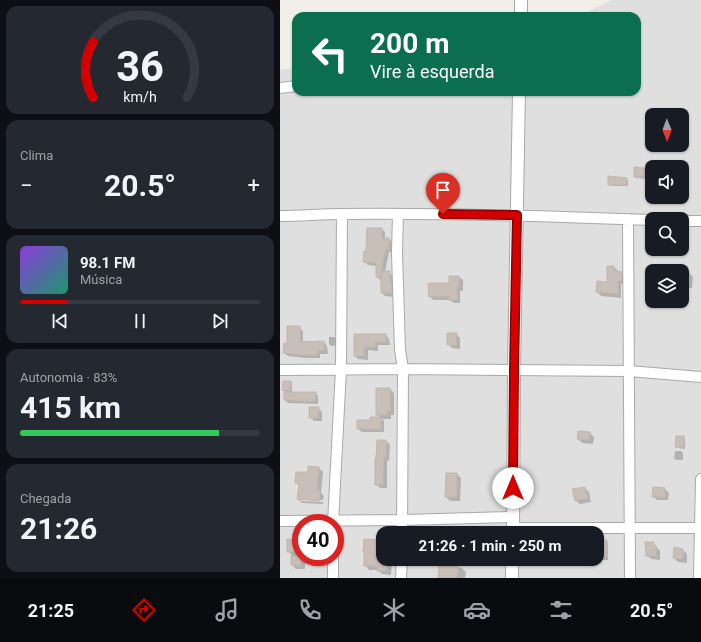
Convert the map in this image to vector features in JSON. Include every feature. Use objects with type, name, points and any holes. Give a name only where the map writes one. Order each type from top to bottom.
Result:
[{"type":"street","points":[[521,0],[521,12]]},
{"type":"street","points":[[280,88],[292,86]]},
{"type":"street","points":[[344,522],[403,520],[513,526],[519,96]]},
{"type":"street","points":[[333,514],[341,369],[342,214]]},
{"type":"street","points":[[280,216],[342,214],[517,215],[645,220]]},
{"type":"street","points":[[398,214],[397,260],[400,350],[403,369],[403,526]]},
{"type":"street","points":[[628,219],[630,578]]},
{"type":"street","points":[[689,221],[701,221]]},
{"type":"street","points":[[280,370],[403,369],[629,371],[701,376]]},
{"type":"street","points":[[699,578],[701,479]]},
{"type":"street","points":[[280,521],[292,521]]},
{"type":"street","points":[[604,527],[701,528]]},
{"type":"street","points":[[333,566],[333,578]]},
{"type":"street","points":[[401,578],[402,566]]},
{"type":"street","points":[[512,566],[512,578]]},
{"type":"shaded area","points":[[612,0],[701,0],[701,578],[280,578],[280,70],[292,68],[292,96],[641,96],[641,12],[587,12]]},
{"type":"building","points":[[634,167],[644,168],[644,177],[634,177]]},
{"type":"building","points":[[608,176],[627,178],[626,185],[608,185]]},
{"type":"building","points":[[367,228],[382,228],[382,238],[389,238],[389,249],[386,249],[381,271],[390,271],[392,293],[381,293],[381,272],[380,278],[376,277],[376,263],[363,262],[364,251],[366,251]]},
{"type":"building","points":[[607,266],[614,266],[614,271],[622,272],[622,281],[618,281],[618,294],[596,292],[597,281],[607,282]]},
{"type":"building","points":[[449,276],[459,276],[457,300],[449,300],[449,296],[429,297],[428,283],[449,283]]},
{"type":"building","points":[[287,326],[300,326],[300,342],[324,341],[324,350],[317,351],[317,355],[283,353],[284,343],[287,343]]},
{"type":"building","points":[[447,333],[457,333],[456,345],[447,345]]},
{"type":"building","points":[[354,334],[386,334],[386,342],[375,342],[375,347],[364,347],[364,356],[354,356]]},
{"type":"building","points":[[283,381],[291,381],[290,391],[282,390]]},
{"type":"building","points":[[376,388],[390,388],[391,411],[387,411],[387,415],[376,415]]},
{"type":"building","points":[[284,392],[316,392],[315,402],[284,400]]},
{"type":"building","points":[[309,407],[319,407],[318,418],[309,418]]},
{"type":"building","points":[[370,417],[381,417],[381,429],[357,429],[357,420],[370,420]]},
{"type":"building","points":[[578,431],[590,432],[589,440],[577,439]]},
{"type":"building","points":[[676,436],[684,436],[684,447],[675,447]]},
{"type":"building","points":[[377,440],[386,440],[383,485],[375,485]]},
{"type":"building","points":[[308,466],[319,467],[317,490],[320,491],[319,501],[297,499],[299,484],[295,483],[296,472],[308,472]]},
{"type":"building","points":[[446,473],[457,473],[457,497],[445,497]]},
{"type":"building","points":[[585,487],[588,498],[575,501],[572,489]]},
{"type":"building","points":[[653,487],[665,488],[665,497],[652,497]]},
{"type":"building","points":[[287,539],[292,540],[292,552],[287,552]]},
{"type":"building","points":[[364,539],[376,540],[376,566],[364,566]]},
{"type":"building","points":[[604,540],[607,540],[607,558],[604,558]]},
{"type":"building","points":[[645,542],[654,542],[657,556],[646,556]]},
{"type":"building","points":[[674,547],[683,549],[683,559],[673,558]]},
{"type":"building","points":[[377,566],[387,566],[387,571],[377,571]]},
{"type":"building","points":[[439,566],[459,567],[457,578],[438,578]]},
{"type":"route","points":[[443,214],[517,215],[513,488]]}]
